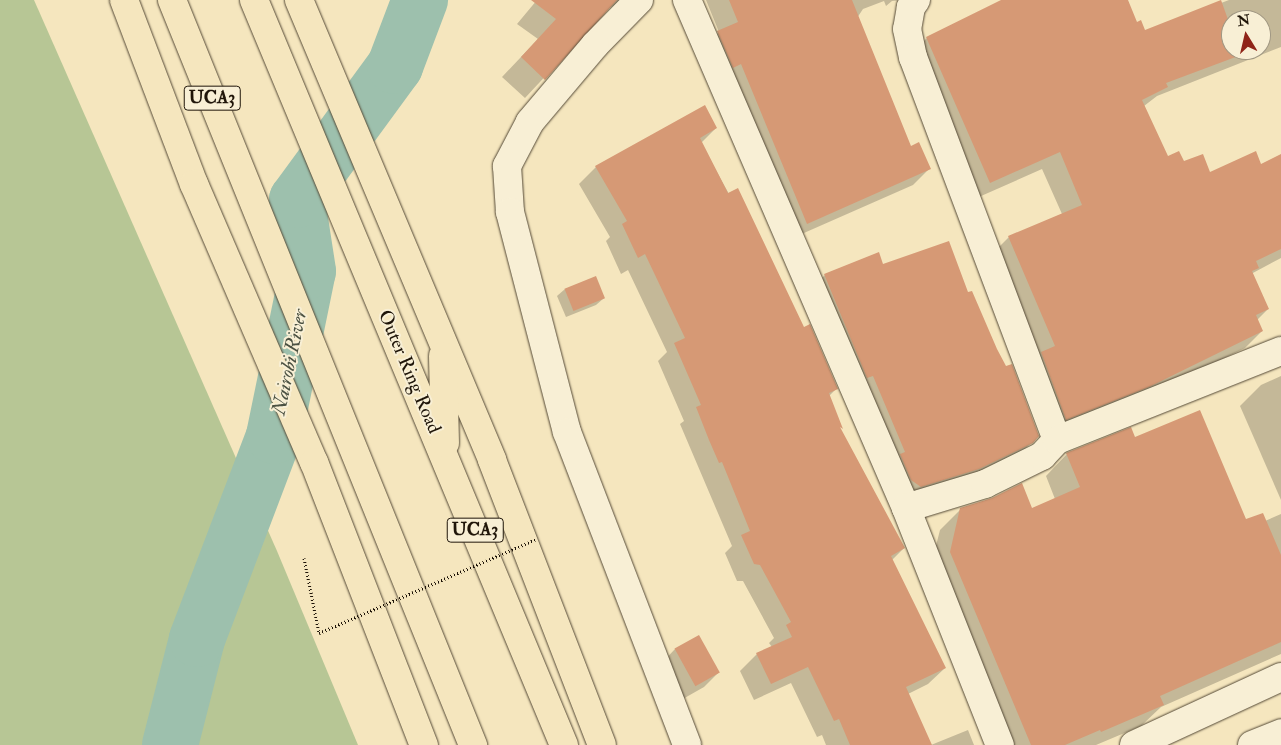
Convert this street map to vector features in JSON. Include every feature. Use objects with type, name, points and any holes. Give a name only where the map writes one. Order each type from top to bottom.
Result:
[{"type":"main road","name":"UCA3","points":[[124,0],[224,255],[314,462],[424,745]]},
{"type":"main road","name":"UCA3","points":[[172,0],[253,196],[473,745]]},
{"type":"main road","name":"Outer Ring Road","points":[[254,0],[564,745]]},
{"type":"main road","name":"UCA3","points":[[299,0],[443,342],[602,745]]},
{"type":"main road","points":[[443,342],[445,456]]},
{"type":"street","points":[[639,0],[595,45],[530,122],[507,166],[510,212],[567,432],[687,745]]},
{"type":"street","points":[[688,0],[906,508],[1000,745]]},
{"type":"street","points":[[916,0],[911,7],[907,29],[913,57],[1057,440]]},
{"type":"street","points":[[906,508],[985,484],[1042,456],[1057,440],[1281,351]]},
{"type":"street","points":[[1134,745],[1281,677]]},
{"type":"street","points":[[1252,745],[1281,733]]},
{"type":"path","points":[[304,558],[319,633],[536,539]]},
{"type":"green space","points":[[0,0],[34,0],[277,551],[358,745],[0,745]]},
{"type":"building","points":[[531,0],[617,0],[545,80],[521,57],[556,19]]},
{"type":"building","points":[[729,0],[852,0],[911,146],[919,142],[931,169],[807,224],[741,64],[733,68],[717,31],[738,22]]},
{"type":"building","points":[[1001,0],[1128,0],[1137,22],[1141,20],[1145,30],[1221,0],[1225,10],[1221,10],[1221,60],[1228,60],[1166,83],[1168,87],[1142,100],[1168,156],[1179,151],[1184,161],[1203,154],[1210,172],[1256,151],[1261,164],[1281,154],[1281,249],[1256,261],[1259,268],[1252,271],[1269,309],[1256,315],[1263,331],[1149,387],[1066,420],[1041,352],[1055,346],[1008,236],[1082,205],[1060,152],[990,183],[926,37]]},
{"type":"building","points":[[705,105],[717,128],[700,138],[728,193],[738,188],[804,327],[810,324],[838,389],[829,393],[843,429],[840,427],[905,548],[891,556],[946,668],[906,687],[932,745],[850,745],[839,719],[834,721],[808,667],[771,684],[756,653],[792,637],[786,625],[791,622],[760,565],[754,564],[741,535],[750,531],[722,462],[719,463],[709,440],[696,407],[701,405],[674,343],[685,338],[645,254],[638,258],[622,224],[627,221],[595,166]]},
{"type":"building","points":[[949,241],[968,292],[972,291],[997,349],[1006,366],[1012,364],[1039,436],[1033,443],[979,469],[921,487],[911,480],[900,454],[905,452],[873,376],[867,378],[824,274],[879,252],[883,264]]},
{"type":"building","points":[[596,276],[605,298],[573,311],[564,289]]},
{"type":"building","points":[[1200,410],[1246,519],[1263,513],[1281,555],[1281,642],[1160,696],[1164,705],[1101,732],[1100,730],[1065,745],[1031,745],[950,552],[960,508],[992,498],[1022,483],[1032,508],[1080,487],[1066,453],[1131,427],[1135,437]]},
{"type":"building","points":[[699,635],[720,673],[695,686],[675,649]]},
{"type":"waterway","name":"Nairobi River","points":[[170,745],[197,639],[274,436],[308,271],[297,200],[395,66],[420,0]]}]
